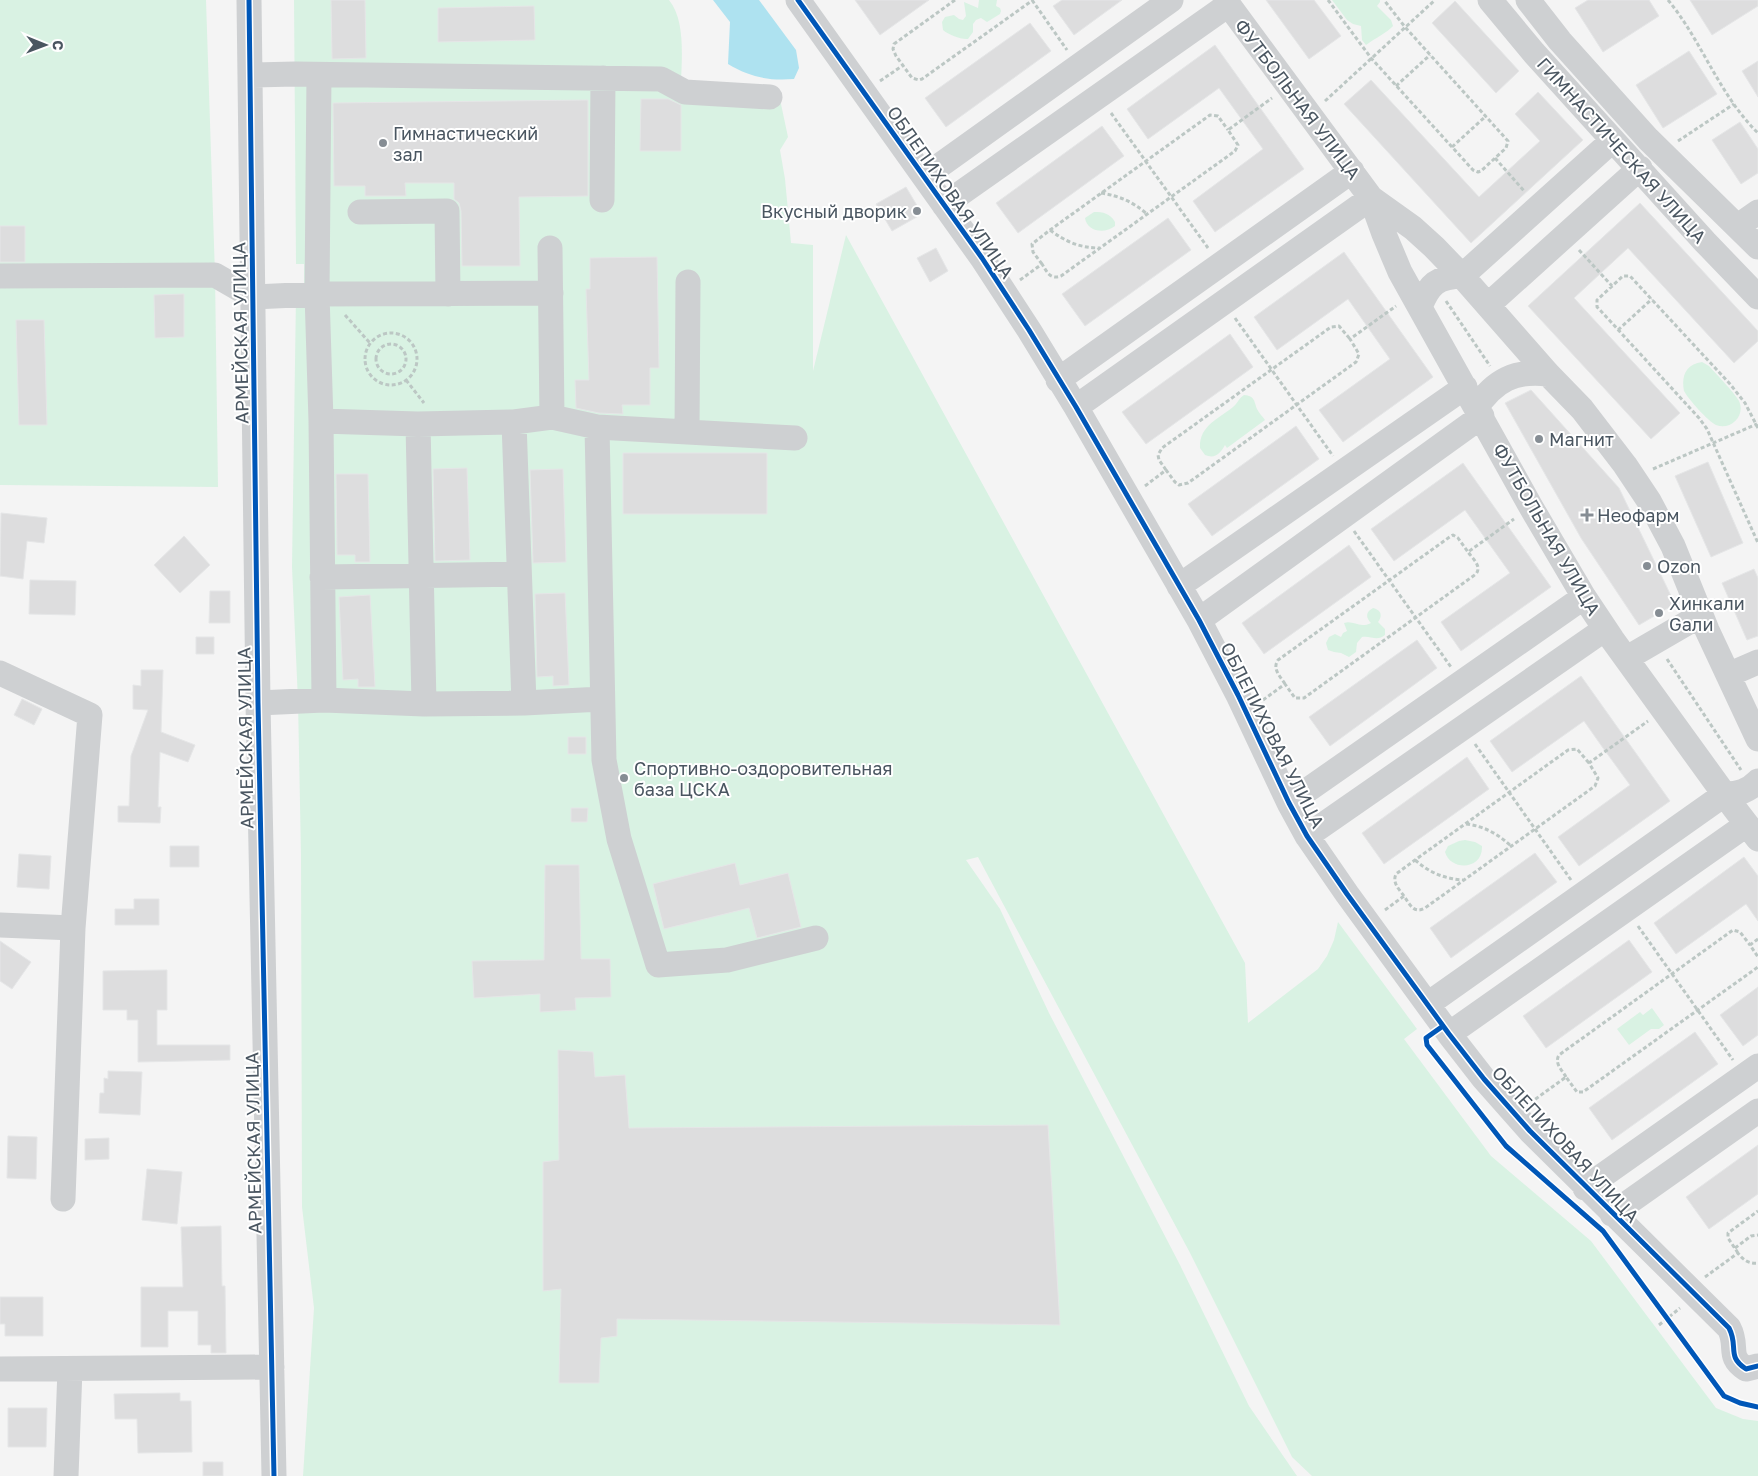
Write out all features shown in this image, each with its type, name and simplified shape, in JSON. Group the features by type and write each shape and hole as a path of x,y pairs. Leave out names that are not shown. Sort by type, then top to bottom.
{"street":[{"name":"АРМЕЙСКАЯ УЛИЦА","path":"250,0 258,703 274,1476"},
{"path":"924,176 1171,0"},
{"name":"ГИМНАСТИЧЕСКАЯ УЛИЦА","path":"1490,0 1534,52 1705,242 1758,297"},
{"name":"ГИМНАСТИЧЕСКАЯ УЛИЦА","path":"1528,0 1560,41 1661,153 1748,219 1758,247"},
{"path":"944,205 1099,96 1226,2"},
{"name":"ФУТБОЛЬНАЯ УЛИЦА","path":"1226,2 1371,198 1400,272 1422,295 1474,404 1584,597 1752,832"},
{"name":"ОБЛЕПИХОВАЯ УЛИЦА","path":"806,3 864,92 1004,291 1076,407 1199,620 1307,836 1449,1034 1515,1114 1585,1188 1728,1328 1734,1339 1733,1354 1737,1363 1746,1369 1758,1366"},
{"path":"250,75 661,79 685,92 770,97"},
{"path":"320,75 324,700"},
{"path":"602,200 603,78"},
{"path":"1422,295 1449,277 1462,276 1613,140"},
{"path":"1488,305 1640,168"},
{"path":"1058,380 1352,171"},
{"path":"1076,407 1371,198"},
{"name":"ФУТБОЛЬНАЯ УЛИЦА","path":"1371,198 1412,228 1434,247 1462,276 1548,374 1582,409 1634,478 1673,546 1728,675 1751,707 1758,739"},
{"path":"360,212 447,211 448,294"},
{"path":"550,248 552,417"},
{"path":"0,276 215,275 253,297 321,294 551,294"},
{"path":"687,432 688,282"},
{"path":"1199,620 1343,516 1500,382 1519,374 1534,372 1548,374"},
{"path":"1179,586 1344,471 1474,404"},
{"path":"321,421 418,424 514,422 552,417 597,427 795,438"},
{"path":"514,422 524,703"},
{"path":"418,424 424,704"},
{"path":"597,427 604,760 619,838 658,964 727,960 816,938"},
{"path":"322,577 520,574"},
{"path":"1289,803 1584,597"},
{"path":"1627,658 1701,615"},
{"path":"1307,836 1605,628"},
{"path":"1728,675 1758,662"},
{"path":"0,673 90,714 73,928 63,1199"},
{"path":"258,703 324,700 424,704 524,703 602,699"},
{"path":"1428,1004 1725,794 1744,792 1755,784"},
{"path":"1449,1034 1626,910 1752,832"},
{"path":"0,925 73,928"},
{"path":"1585,1188 1751,1071"},
{"path":"1612,1214 1758,1110"},
{"path":"0,1369 272,1367"},
{"path":"66,1476 70,1369"}],"path":[{"path":"955,0 894,44 893,49 902,66 912,78 918,80 922,78 1032,0 1078,66"},
{"path":"1328,0 1371,58 1396,86 1475,171 1482,170 1506,148 1508,141 1405,27 1384,0"},
{"path":"1310,115 1435,0"},
{"path":"1668,0 1688,25 1734,104 1758,132"},
{"path":"1396,86 1430,55"},
{"path":"864,92 902,66"},
{"path":"1228,130 1289,86"},
{"path":"1099,96 1220,265"},
{"path":"1661,153 1734,104"},
{"path":"1210,115 1218,116 1238,145 1235,151 1057,278 1050,276 1033,252 1032,244 1146,161 1210,115"},
{"path":"1452,147 1486,116"},
{"path":"1101,194 1114,195 1126,199 1138,205 1147,214"},
{"path":"1050,230 1073,244 1086,248 1100,248"},
{"path":"1004,291 1042,264"},
{"path":"1634,478 1715,443 1757,426 1745,403 1730,384 1652,299 1627,275 1623,276 1597,300 1597,307 1699,418 1715,443 1758,543"},
{"path":"321,294 370,343"},
{"path":"1350,339 1422,295 1500,382"},
{"path":"1618,330 1652,299"},
{"path":"1224,302 1344,471"},
{"path":"1339,326 1350,339 1358,350 1356,362 1188,483 1179,485 1175,482 1159,460 1159,450 1330,327 1339,326"},
{"path":"391,332 406,338 416,351 415,367 412,374 398,384 382,384 375,380 366,366 366,350 370,343 375,337 391,332"},
{"path":"391,343 396,344 403,350 406,359 403,368 395,374 390,374 378,368 375,358 378,349 391,343"},
{"path":"1129,497 1166,470"},
{"path":"1468,552 1531,507"},
{"path":"1343,516 1462,682"},
{"path":"1451,536 1458,538 1478,565 1476,574 1416,618 1304,698 1295,698 1276,670 1275,666 1278,660 1389,580 1451,536"},
{"path":"1655,642 1755,784"},
{"path":"1246,712 1285,684"},
{"path":"1589,763 1664,709"},
{"path":"1463,728 1582,895"},
{"path":"1572,749 1580,752 1589,763 1598,776 1597,784 1422,910 1413,909 1396,885 1394,878 1396,874 1568,750 1572,749"},
{"path":"1465,824 1485,828 1495,833 1511,846"},
{"path":"1415,860 1433,873 1465,880"},
{"path":"1368,922 1404,896"},
{"path":"1626,910 1698,1010 1751,1071"},
{"path":"1758,957 1740,932 1733,930 1559,1055 1557,1064 1577,1092 1583,1092 1758,967"},
{"path":"1750,945 1758,939"},
{"path":"1515,1114 1566,1077"},
{"path":"1758,1211 1728,1233 1728,1238 1743,1259 1747,1262 1758,1263"},
{"path":"1735,1248 1751,1236 1758,1235"},
{"path":"1659,1325 1738,1253"},
{"path":"1661,1311 1673,1326"}],"green space":[{"path":"0,0 206,0 215,275 218,487 0,485"},
{"name":"Спортивно-оздоровительная база ЦСКА","path":"294,0 669,0 678,17 680,28 682,50 681,81 778,90 788,137 780,150 785,179 791,243 813,245 813,371 846,235 1245,963 1248,1023 1318,969 1327,956 1334,940 1338,922 1417,1029 1404,1039 1491,1156 1591,1241 1716,1408 1743,1419 1758,1421 1758,1476 1312,1476 1292,1457 1189,1251 978,857 966,860 1000,909 1049,1013 1180,1265 1249,1406 1297,1476 303,1476 314,1308 302,1207 301,855 298,701 292,567 296,295 304,286 304,264 296,264"},
{"path":"979,0 997,0 996,6 1000,8 1000,14 987,22 981,18 976,20 973,24 973,32 968,39 962,39 943,30 942,22 945,17 954,15 963,20 966,16 964,2 978,8"},
{"path":"1332,0 1380,0 1377,6 1391,20 1393,26 1366,45 1362,40 1361,26 1347,20"},
{"path":"1094,212 1109,215 1115,222 1115,226 1102,231 1093,229 1086,223 1085,218"},
{"path":"1702,362 1709,366 1739,401 1740,412 1731,424 1721,426 1713,423 1699,410 1684,391 1683,380 1688,368"},
{"path":"1244,395 1252,398 1265,420 1227,448 1225,445 1217,455 1205,455 1200,448 1206,429 1233,407"},
{"path":"1373,608 1380,613 1378,622 1385,629 1385,635 1379,638 1362,637 1357,643 1356,652 1349,657 1328,650 1326,643 1329,637 1335,634 1341,637 1347,631 1344,623 1367,625 1371,623 1367,615"},
{"path":"1465,840 1482,846 1481,854 1477,860 1466,866 1453,863 1445,852 1448,846"},
{"path":"1652,1008 1664,1025 1659,1029 1651,1029 1629,1045 1617,1029 1640,1012 1643,1015"}],"water":[{"path":"713,0 759,0 796,50 799,68 794,79 759,77 728,64 730,22"}],"building":[{"path":"331,0 365,0 366,58 332,59"},
{"path":"855,0 929,0 880,35"},
{"path":"1062,0 1122,0 1074,35 1053,6"},
{"path":"1266,0 1314,0 1341,36 1309,59"},
{"path":"1588,0 1649,0 1659,16 1603,52 1575,8"},
{"path":"1690,0 1758,0 1758,6 1712,35"},
{"path":"1455,1 1519,71 1496,93 1432,23"},
{"path":"534,6 535,40 438,42 438,8"},
{"path":"1030,23 1051,51 946,127 925,98"},
{"path":"1215,45 1304,169 1215,232 1193,201 1263,149 1219,88 1148,139 1127,109"},
{"path":"1689,51 1717,94 1663,128 1636,85"},
{"path":"1758,61 1758,97 1742,71"},
{"path":"1371,80 1479,197 1540,141 1515,114 1538,92 1583,140 1471,243 1344,104"},
{"path":"641,99 668,99 681,105 681,151 640,151"},
{"path":"588,100 588,196 519,197 520,266 462,266 461,211 459,203 454,199 454,183 405,183 406,196 365,196 365,186 334,186 333,103"},
{"path":"1740,122 1758,149 1758,173 1741,184 1712,140"},
{"path":"1102,126 1124,156 1018,233 996,203"},
{"path":"906,187 922,214 892,231 876,204"},
{"path":"1640,203 1758,331 1758,341 1734,363 1628,248 1574,298 1680,413 1651,439 1528,306"},
{"path":"1168,218 1191,250 1085,326 1062,294"},
{"path":"0,226 25,226 25,262 0,262"},
{"path":"936,248 948,271 930,282 917,258"},
{"path":"1344,252 1433,377 1343,442 1319,410 1390,359 1348,299 1277,350 1254,317"},
{"path":"657,257 659,368 650,368 650,405 622,405 623,414 599,413 576,408 575,380 589,380 586,289 590,289 590,258"},
{"path":"184,294 184,337 155,338 154,295"},
{"path":"16,320 44,320 47,425 19,425"},
{"path":"1230,334 1253,367 1146,444 1122,412"},
{"path":"1531,390 1619,488 1675,604 1639,625 1581,538 1505,403"},
{"path":"1296,426 1319,459 1212,536 1188,504"},
{"path":"623,453 767,453 767,514 623,514"},
{"path":"1708,462 1743,543 1711,557 1675,476"},
{"path":"1463,463 1551,587 1461,651 1441,622 1510,573 1465,510 1394,561 1371,529"},
{"path":"467,468 470,560 435,561 433,469"},
{"path":"563,469 566,562 533,563 530,470"},
{"path":"336,474 368,474 370,562 355,562 355,555 337,555"},
{"path":"1,513 47,518 44,543 27,541 23,579 0,576"},
{"path":"184,536 210,565 180,593 154,565"},
{"path":"1349,545 1371,577 1264,654 1242,623"},
{"path":"1754,569 1758,578 1758,636 1747,640 1722,583"},
{"path":"30,580 76,581 75,615 29,614"},
{"path":"210,591 230,591 230,623 209,623"},
{"path":"565,593 569,685 553,686 553,676 537,677 535,594"},
{"path":"370,595 375,687 358,687 358,679 343,680 339,597"},
{"path":"196,637 214,637 214,654 196,654"},
{"path":"1417,640 1437,668 1330,746 1309,717"},
{"path":"141,670 163,670 161,732 195,745 188,762 160,752 158,807 161,807 160,823 118,822 118,806 129,806 131,756 148,710 133,709 133,685 141,686"},
{"path":"1581,676 1670,801 1579,866 1558,837 1630,785 1584,721 1512,772 1490,741"},
{"path":"22,699 42,709 34,725 14,715"},
{"path":"568,737 586,737 586,754 568,754"},
{"path":"1467,757 1489,789 1384,864 1362,833"},
{"path":"571,808 588,808 587,822 571,822"},
{"path":"170,846 199,846 199,867 170,867"},
{"path":"1535,853 1557,882 1451,958 1430,928"},
{"path":"19,854 51,856 49,889 17,887"},
{"path":"1744,857 1758,876 1758,921 1746,904 1676,954 1654,923"},
{"path":"735,863 740,885 788,873 801,927 757,938 749,908 664,929 653,884"},
{"path":"545,865 579,865 581,959 610,959 611,997 575,998 576,1010 540,1012 540,994 474,998 472,961 544,960"},
{"path":"134,899 159,899 159,925 115,925 115,909 134,909"},
{"path":"1629,940 1652,972 1546,1048 1523,1016"},
{"path":"0,941 31,962 12,989 0,981"},
{"path":"167,970 167,1010 157,1010 157,1045 230,1045 230,1060 138,1062 138,1020 127,1020 127,1010 103,1010 103,971"},
{"path":"1758,987 1758,1035 1743,1046 1720,1015"},
{"path":"1695,1032 1718,1064 1612,1140 1589,1108"},
{"path":"558,1050 593,1052 595,1077 625,1075 629,1128 1048,1125 1060,1325 617,1319 617,1336 601,1338 599,1383 559,1383 561,1289 543,1291 543,1162 559,1160"},
{"path":"108,1071 142,1072 140,1115 99,1113 100,1093 104,1093 104,1078 108,1079"},
{"path":"8,1136 37,1137 36,1179 7,1178"},
{"path":"109,1138 109,1159 85,1160 85,1139"},
{"path":"1758,1145 1758,1194 1709,1229 1686,1197"},
{"path":"147,1169 182,1172 177,1224 142,1220"},
{"path":"221,1226 222,1286 225,1286 226,1353 211,1353 211,1345 198,1345 198,1311 168,1311 168,1347 141,1347 141,1287 183,1287 181,1227"},
{"path":"0,1297 43,1297 43,1336 5,1336 5,1324 0,1324"},
{"path":"180,1393 180,1401 191,1401 192,1452 138,1453 137,1419 115,1419 114,1394"},
{"path":"8,1408 47,1408 46,1447 8,1447"},
{"path":"203,1462 223,1462 223,1476 203,1476"}],"cycle path":[{"path":"249,0 258,703 274,1476"},
{"path":"798,0 982,258 1029,330 1076,407 1199,620 1307,836 1347,894 1484,1079 1530,1131 1729,1328 1736,1360 1746,1369 1758,1366"},
{"path":"1443,1026 1426,1038 1427,1045 1506,1146 1603,1231 1724,1396 1740,1403 1758,1407"}],"place":[{"name":"Гимнастический зал","path":"383,143"},
{"name":"Вкусный дворик","path":"917,211"},
{"name":"Магнит","path":"1539,439"},
{"name":"Неофарм","path":"1587,515"},
{"name":"Ozon","path":"1647,566"},
{"name":"Хинкали Gали","path":"1659,613"},
{"name":"Спортивно-оздоровительная база ЦСКА","path":"624,778"}]}
